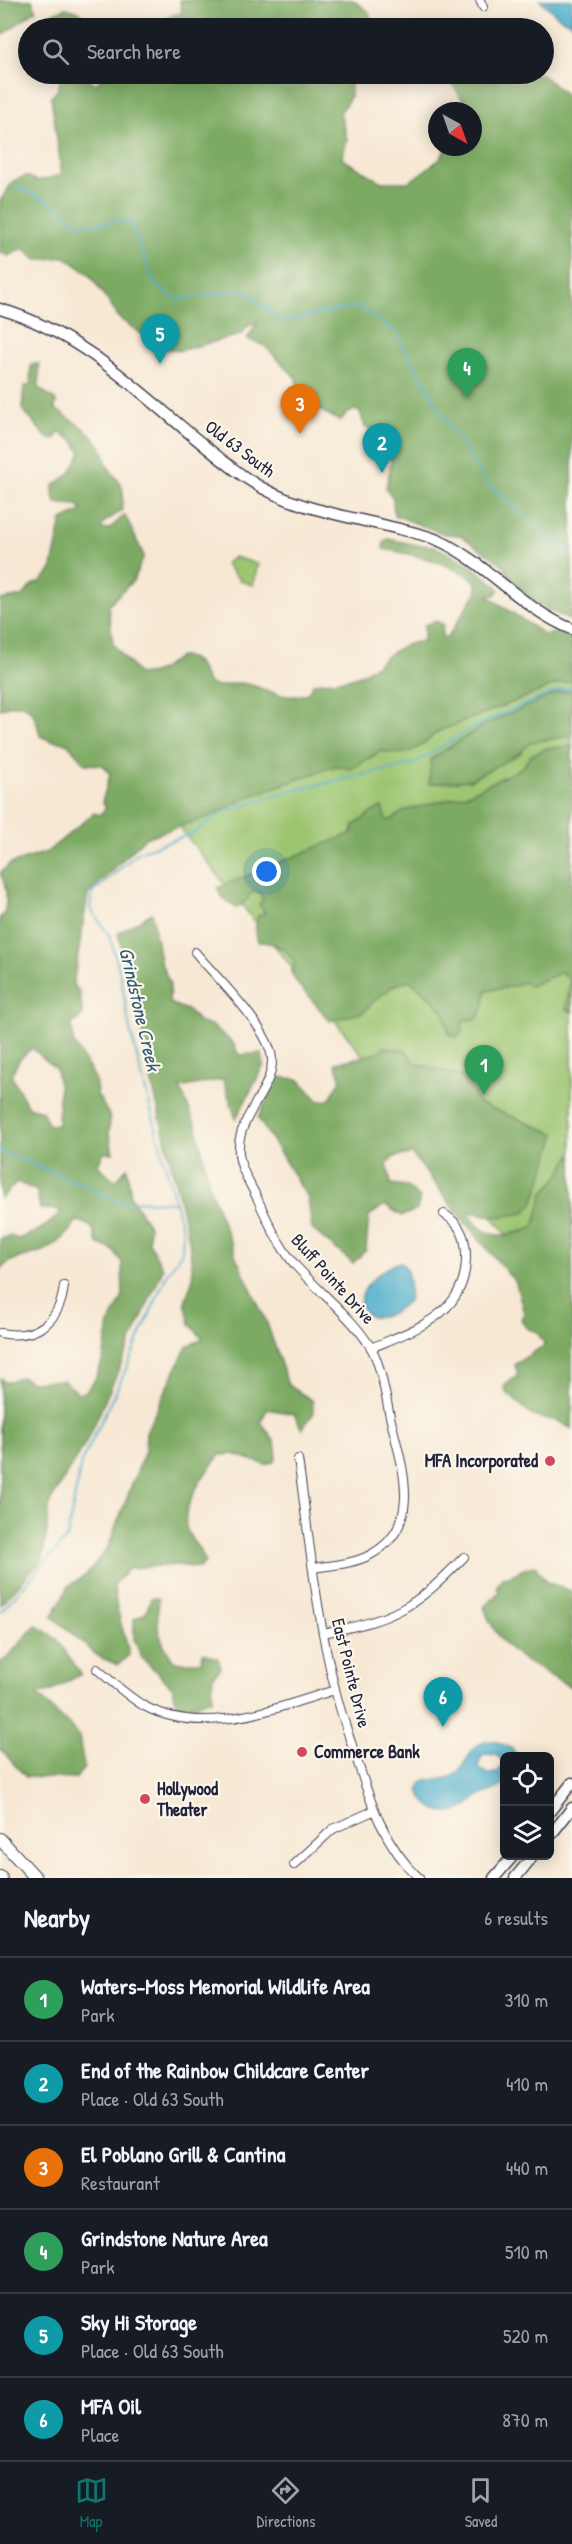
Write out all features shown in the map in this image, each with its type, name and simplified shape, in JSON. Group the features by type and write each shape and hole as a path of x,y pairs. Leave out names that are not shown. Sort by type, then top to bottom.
{"highway":[{"path":"0,1839 36,1878"}],"main road":[{"name":"Old 63 South","path":"0,309 24,316 86,349 120,374 246,478 270,492 309,508 420,534 438,541 466,555 543,615 572,629"},
{"path":"553,1806 572,1783"},
{"path":"554,1830 572,1808"},
{"path":"494,1878 510,1860"},
{"path":"515,1878 530,1860"}],"street":[{"name":"Bluff Pointe Drive","path":"195,952 260,1031 271,1055 268,1076 240,1134 237,1150 243,1168 284,1252 355,1326 371,1348 405,1478 406,1501 403,1517 386,1543 371,1554 355,1561 313,1568"},
{"path":"371,1348 431,1322 443,1312 458,1291 465,1271 465,1243 458,1223 444,1214"},
{"path":"0,1333 20,1335 42,1327 58,1311 63,1286"},
{"name":"East Pointe Drive","path":"298,1459 323,1633 335,1690 373,1811 391,1845 419,1878"},
{"path":"323,1633 362,1626 399,1612 436,1587 464,1557"},
{"path":"98,1669 129,1696 145,1706 172,1716 198,1720 226,1719 254,1714 335,1690"},
{"path":"294,1865 333,1828 373,1811"}],"green space":[{"path":"0,0 32,0 36,10 25,18 18,18 18,24 0,37"},
{"path":"180,0 353,0 369,12 371,18 168,18 182,13"},
{"path":"66,8 79,12 85,18 49,18 49,15"},
{"path":"59,84 351,84 350,97 340,113 347,140 342,159 382,182 409,182 442,156 482,156 482,102 464,102 454,84 553,84 565,94 572,95 572,621 539,605 513,582 503,565 460,535 444,534 394,515 393,498 386,488 392,459 385,457 380,439 365,427 360,412 354,410 340,421 303,401 295,377 265,346 247,339 257,323 248,326 240,335 178,351 160,347 120,319 90,275 65,257 36,260 24,248 9,256 0,253 0,201 13,181 26,176 38,181 62,175 51,97 57,91"},
{"path":"31,364 39,364 39,388 56,401 55,409 81,427 98,443 108,467 123,490 122,510 102,524 101,529 109,529 125,515 144,556 133,581 108,605 113,644 139,675 156,672 176,659 185,657 197,663 212,685 249,684 282,695 299,696 308,693 314,683 352,678 370,669 402,647 421,642 424,637 424,625 436,621 443,624 442,638 448,637 477,591 475,580 453,568 431,560 383,549 384,542 388,539 433,546 464,561 496,585 499,590 495,595 488,596 545,635 559,632 572,637 572,681 558,684 437,732 412,751 398,754 381,751 351,769 335,766 253,795 208,817 145,838 88,894 73,985 79,991 83,1016 72,1024 73,1042 95,1078 97,1094 110,1117 109,1133 113,1153 103,1153 98,1166 116,1181 127,1167 131,1197 149,1226 149,1242 163,1269 89,1437 50,1502 43,1559 0,1605 0,1378 6,1383 19,1377 31,1382 63,1380 78,1393 85,1392 94,1381 103,1360 109,1324 123,1296 122,1262 113,1250 97,1243 92,1227 77,1220 54,1246 16,1259 0,1269 0,1239 10,1236 18,1239 31,1234 48,1224 62,1210 40,1209 37,1191 17,1182 0,1199 0,917 4,915 6,898 0,873 10,864 47,852 94,813 100,815 106,807 102,802 110,774 103,765 85,764 67,743 51,741 40,736 33,713 24,706 17,705 0,709 0,600 23,596 32,585 40,582 51,571 62,520 81,511 81,507 76,505 56,503 53,486 70,473 81,453 74,441 59,432 54,440 46,437 22,409 24,386 30,386","holes":["32,1048 56,1069 59,1086 58,1125 49,1125 42,1111 28,1107 11,1075 20,1059"]},
{"path":"234,557 258,564 253,585 241,581 225,564"},
{"path":"572,670 572,1316 172,818"},
{"path":"572,690 572,736 531,742 519,754 470,780 429,784 431,759 482,726 559,692"},
{"path":"572,746 572,1012 566,1009 570,981 562,972 530,986 523,982 515,986 486,991 483,1008 477,1019 462,1021 463,1031 457,1037 450,1036 441,1008 409,980 393,986 364,1012 330,1021 297,983 291,972 295,963 288,953 270,943 258,942 255,930 258,916 265,913 259,904 263,899 259,892 251,893 247,900 236,908 222,897 217,888 352,833 354,825 378,808 382,807 386,820 391,820 404,811 468,794 518,770 531,755 548,748"},
{"path":"152,913 160,961 170,984 169,1003 189,1011 200,1023 211,1025 233,1043 239,1055 262,1053 264,1065 236,1119 223,1079 180,1088 197,1128 210,1189 237,1259 267,1323 288,1385 313,1401 313,1414 302,1429 294,1414 267,1409 261,1422 275,1445 275,1461 266,1465 234,1454 220,1455 208,1470 190,1501 186,1521 187,1530 204,1558 205,1562 199,1568 177,1565 129,1568 114,1585 116,1603 129,1655 118,1665 98,1656 52,1616 69,1586 86,1575 108,1547 145,1451 146,1432 187,1346 203,1339 190,1324 185,1302 193,1278 189,1239 148,1067 146,1045 118,933"},
{"path":"384,1047 407,1051 414,1063 467,1078 478,1103 556,1134 533,1204 523,1213 500,1217 468,1212 482,1229 489,1233 514,1234 534,1227 543,1193 558,1177 572,1153 572,1429 558,1421 533,1416 505,1391 504,1386 518,1375 515,1364 545,1345 537,1332 526,1328 521,1319 524,1313 516,1283 462,1219 412,1154 394,1157 387,1163 391,1184 406,1186 420,1198 417,1210 402,1216 385,1205 369,1216 366,1250 353,1263 312,1229 308,1198 258,1118 278,1077 298,1079 319,1101 329,1100 341,1080 335,1063 378,1053"},
{"path":"535,1566 546,1582 572,1591 572,1688 531,1665 508,1647 490,1623 484,1607 499,1592 497,1586 502,1578"},
{"path":"151,1598 159,1598 157,1617 159,1632 174,1662 201,1662 203,1653 218,1658 221,1668 213,1676 212,1699 188,1707 176,1703 173,1688 142,1658 134,1639 134,1619 146,1613"},
{"path":"36,1625 57,1639 81,1674 51,1691 37,1694 79,1735 84,1768 75,1779 26,1777 0,1749 0,1663"}],"water":[{"path":"540,0 572,0 572,24 560,18"},
{"path":"401,1262 409,1280 408,1301 390,1314 370,1316 360,1305 364,1291 380,1273"},
{"path":"495,1741 512,1748 514,1752 500,1752 500,1758 496,1755 486,1754 481,1757 478,1767 487,1774 500,1769 500,1788 479,1796 457,1811 443,1812 426,1803 419,1790 422,1782 454,1775 479,1744"}],"waterway":[{"path":"14,185 49,202 79,225 130,220 154,284 177,300 244,289 281,322 357,306 395,331 442,414 488,485 572,554"},
{"name":"Grindstone Creek","path":"0,1612 67,1538 81,1463 122,1378 167,1274 182,1252 183,1232 130,1030 119,968 109,935 90,908 92,893 139,852 194,833 221,813 290,791 413,764 483,722 559,690 572,687"},
{"path":"0,1151 89,1187 116,1201 175,1202"}],"place":[{"name":"Sky Hi Storage","path":"160,364"},
{"name":"Grindstone Nature Area","path":"467,398"},
{"name":"El Poblano Grill & Cantina","path":"300,434"},
{"name":"End of the Rainbow Childcare Center","path":"382,473"},
{"name":"Waters-Moss Memorial Wildlife Area","path":"484,1095"},
{"name":"MFA Incorporated","path":"550,1461"},
{"name":"MFA Oil","path":"443,1727"},
{"name":"Commerce Bank","path":"302,1752"},
{"name":"Hollywood Theater","path":"145,1799"}]}
